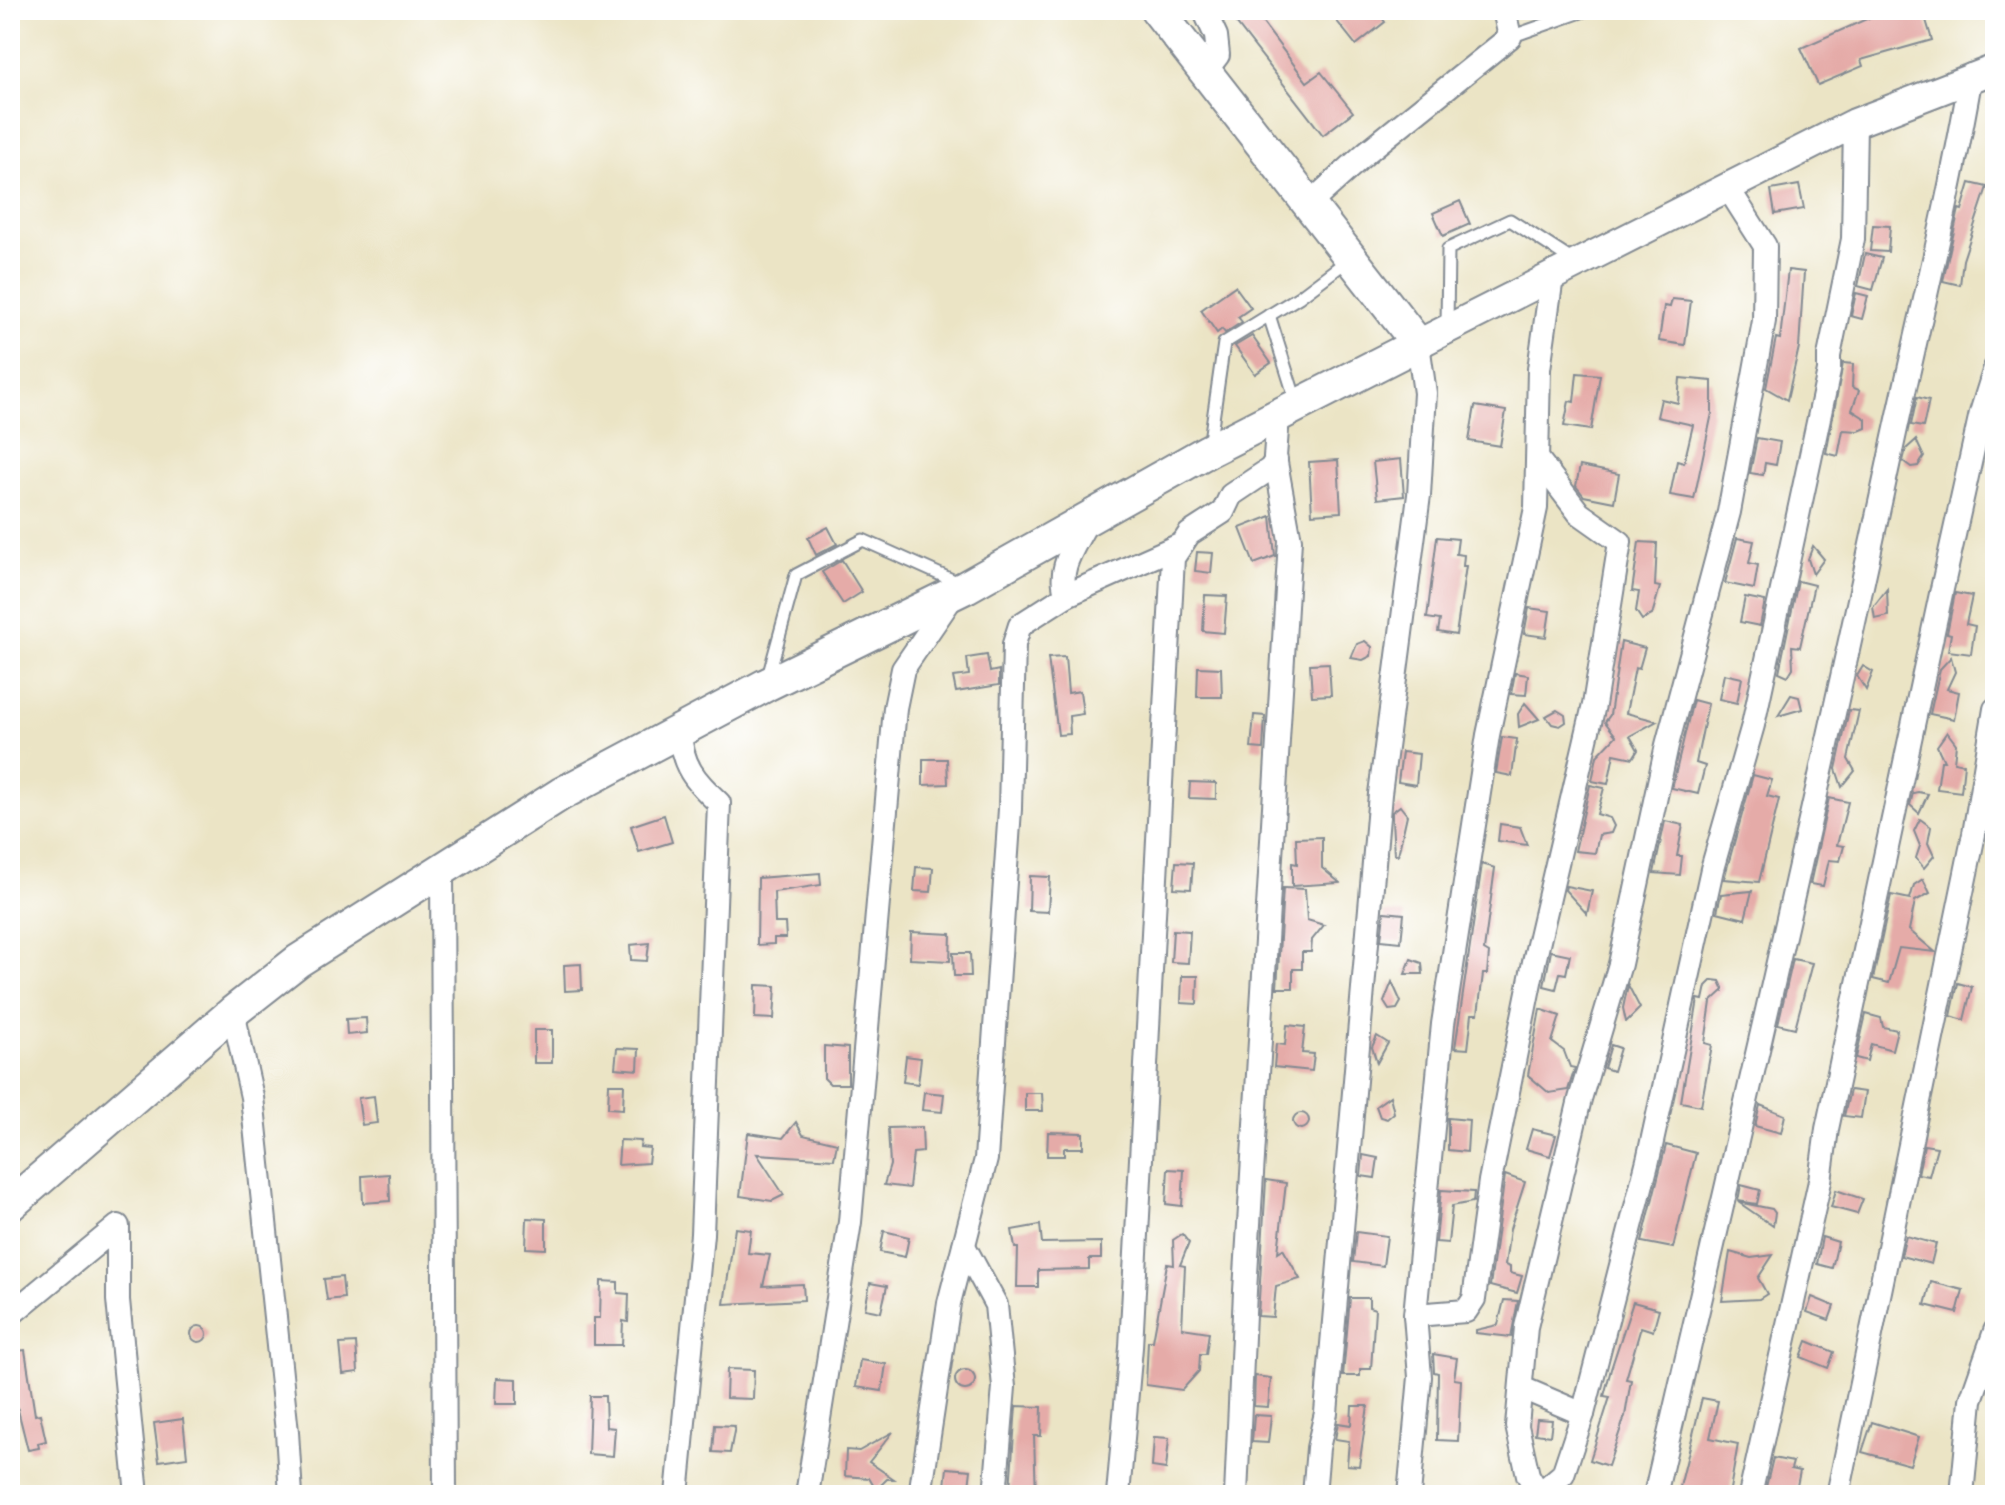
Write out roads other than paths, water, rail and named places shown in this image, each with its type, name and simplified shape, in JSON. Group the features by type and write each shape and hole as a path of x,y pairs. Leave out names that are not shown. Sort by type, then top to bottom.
{"main road":[{"path":"10,1205 233,1012 298,961 561,794 766,685 960,589 1208,451 1418,344 1307,206 1157,10"}],"street":[{"path":"1204,10 1216,36 1218,55 1205,72"},
{"path":"1307,206 1367,152 1510,37 1504,10"},
{"path":"1314,1495 1318,1448 1326,1413 1380,794 1419,495 1425,393 1418,344 1855,123 1983,72"},
{"path":"1655,1495 1809,837 1917,328 1956,163 1983,72"},
{"path":"1728,188 1765,246 1764,321 1729,512 1667,745 1620,964 1580,1099 1526,1327 1517,1426 1528,1475 1538,1494 1563,1474 1583,1414 1648,1160 1712,869 1753,725 1829,371 1829,356 1853,239 1855,123"},
{"path":"1409,1495 1420,1377 1415,1315 1443,1024 1488,735 1536,508 1540,462 1539,369 1552,277"},
{"path":"1750,1495 1820,1181 1827,1129 1942,589 1981,413 1995,368"},
{"path":"1118,1495 1131,1347 1173,558 1189,534 1223,512 1231,495 1270,469 1276,460 1288,411"},
{"path":"1236,1495 1246,1275 1290,540 1276,460"},
{"path":"1415,1315 1466,1311 1474,1299 1500,1126 1594,705 1620,542 1579,513 1540,462"},
{"path":"1067,595 1061,581 1063,573 1088,519"},
{"path":"920,1495 949,1303 986,1159 1010,809 1014,644 1020,625 1067,595 1182,544"},
{"path":"807,1495 850,1222 895,708 903,669 960,589"},
{"path":"1838,1495 1974,834 1995,709"},
{"path":"677,1495 702,1234 719,803 698,785 684,762 680,731"},
{"path":"442,869 445,1495"},
{"path":"233,1012 252,1097 291,1495"},
{"path":"10,1315 118,1226 118,1300 137,1495"},
{"path":"964,1246 996,1305 1004,1387 995,1495"},
{"path":"1962,1495 1971,1400 1994,1341"},
{"path":"1522,1388 1583,1414"}],"lane":[{"path":"1510,37 1587,10"},
{"path":"1447,330 1448,249 1510,220 1578,264"},
{"path":"1208,451 1224,343 1333,274 1349,258"},
{"path":"1269,315 1288,411"},
{"path":"766,685 796,575 863,540 960,589"}]}
